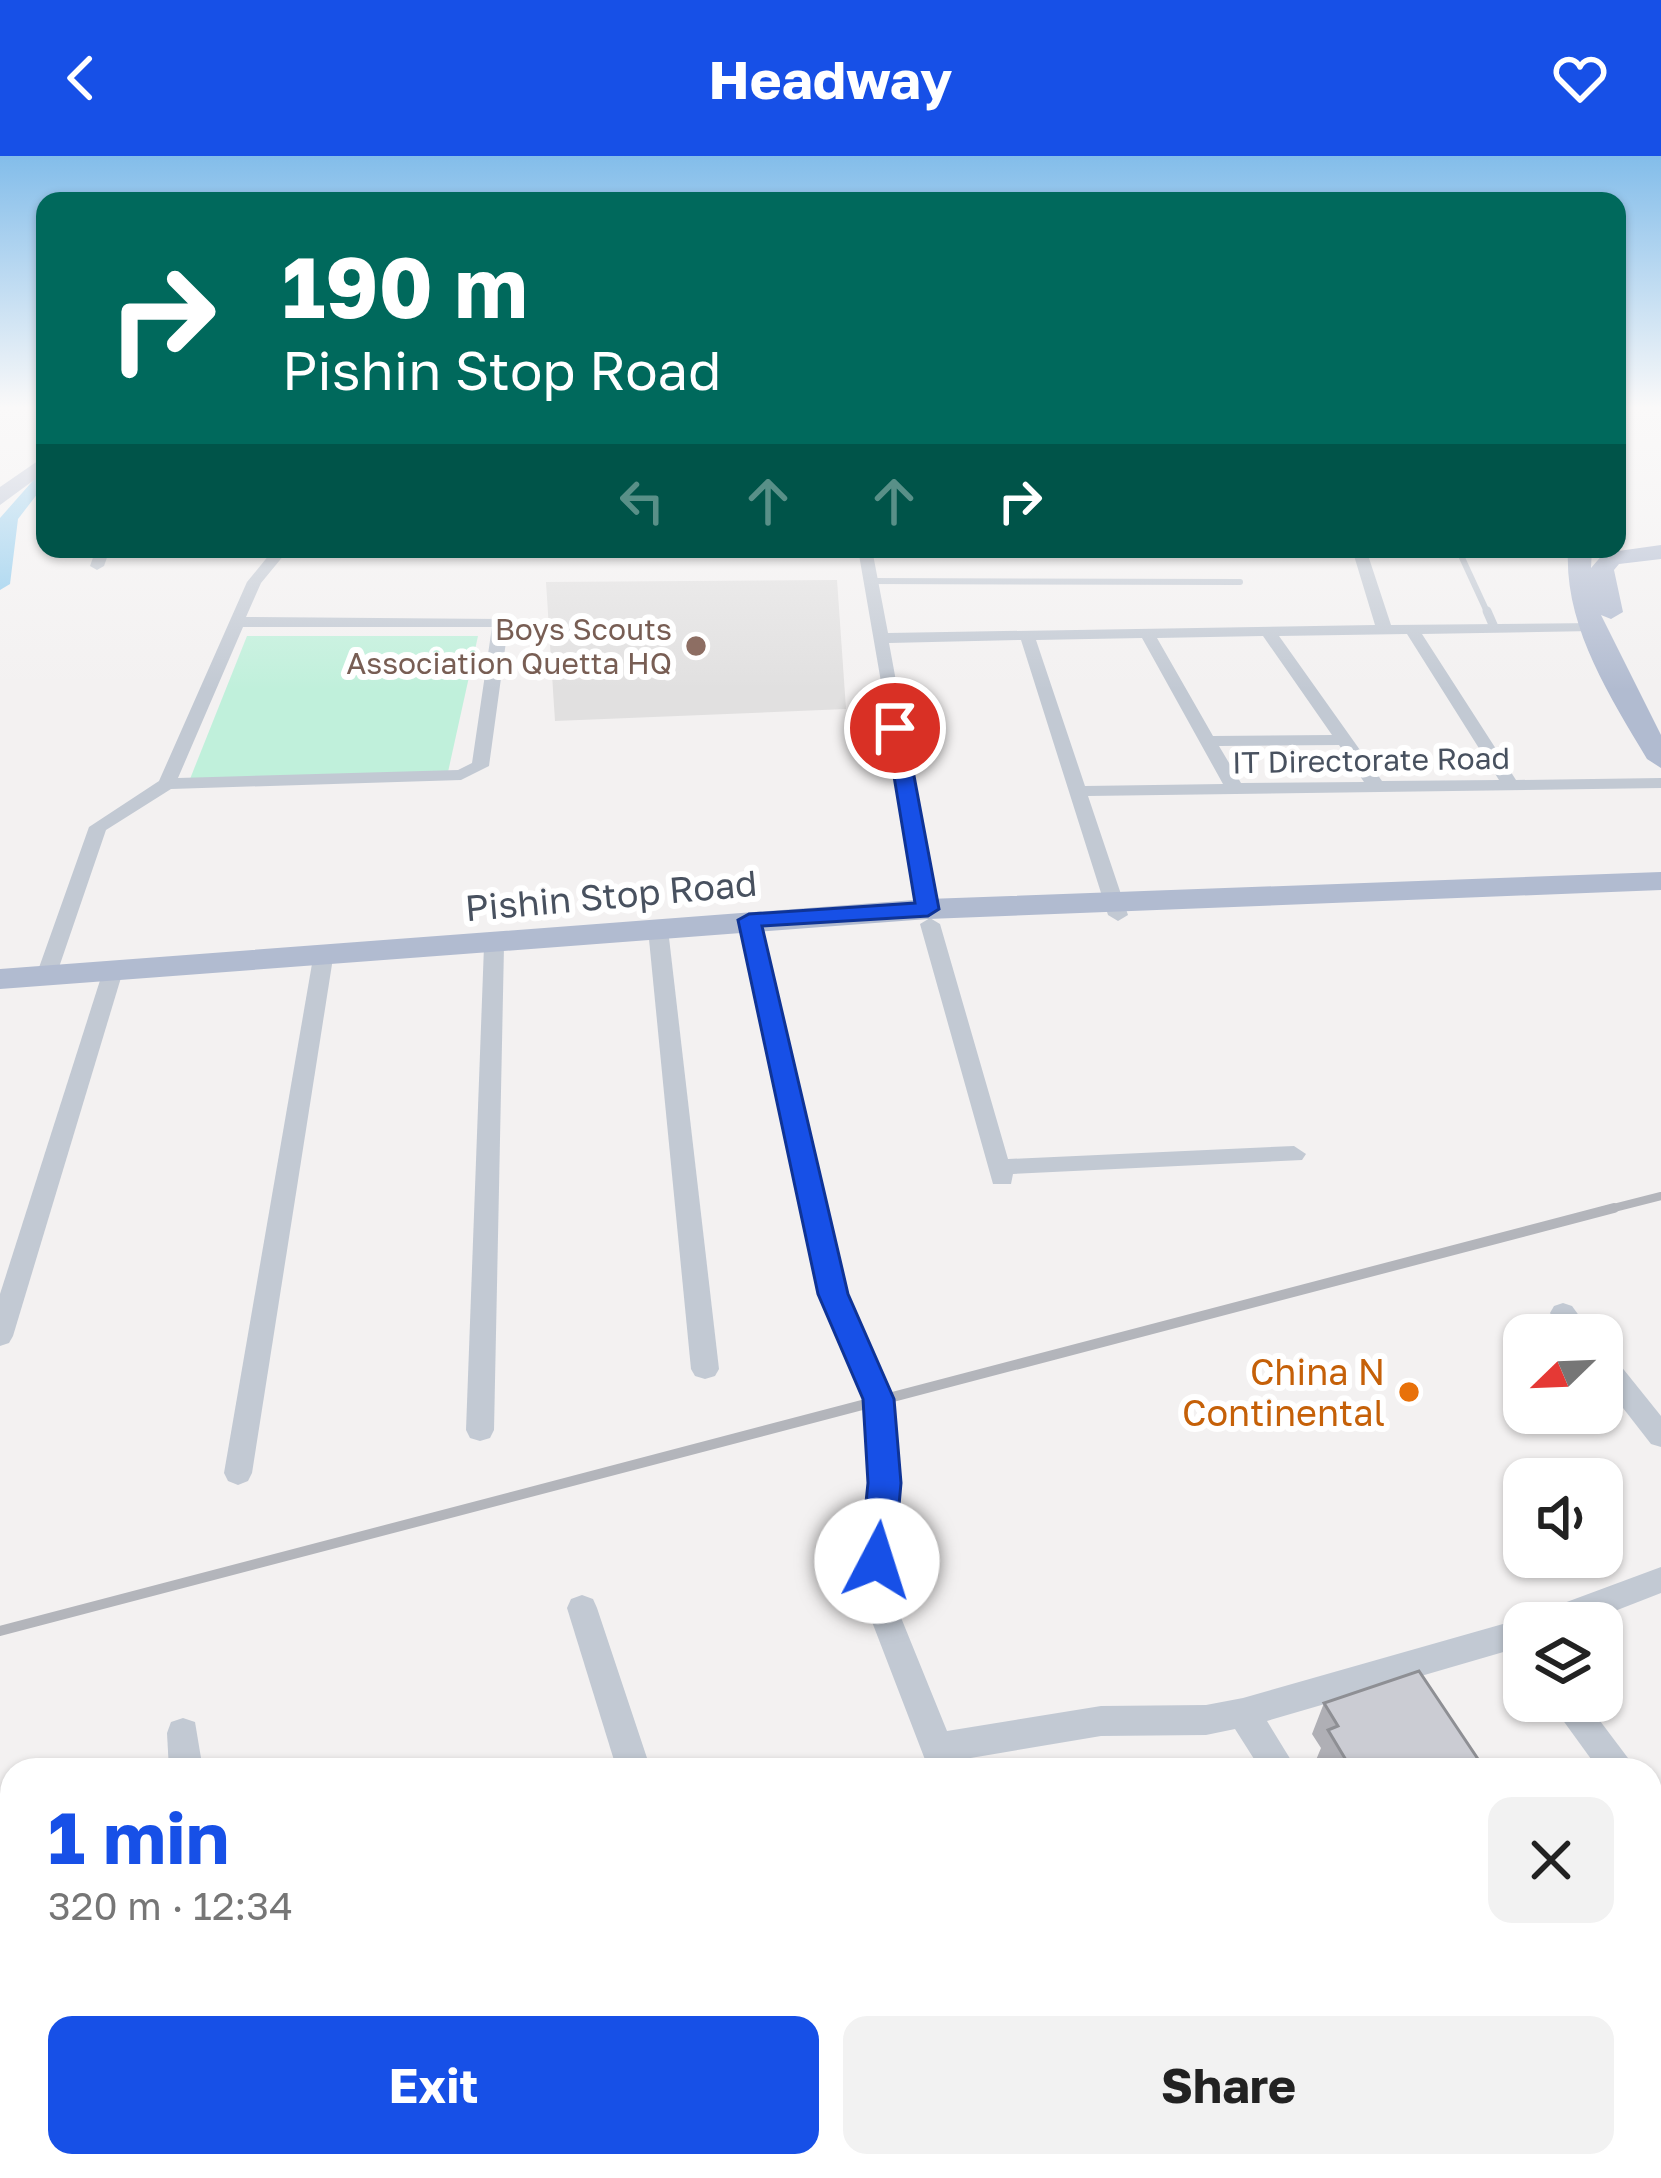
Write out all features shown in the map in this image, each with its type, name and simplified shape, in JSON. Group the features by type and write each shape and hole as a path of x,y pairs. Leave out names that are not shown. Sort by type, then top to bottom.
{"main road":[{"path":"1626,549 1661,548"},
{"path":"1579,558 1578,580 1593,626 1661,759"},
{"path":"1605,558 1602,569 1610,610 1622,645 1661,713"},
{"name":"Pishin Stop Road","path":"0,993 111,978 493,951 751,926 1661,881"},
{"name":"Pishin Stop Road","path":"1115,907 1661,899"},
{"name":"Pishin Stop Road","path":"0,979 111,978"}],"street":[{"path":"97,566 100,558"},
{"path":"167,784 254,581 274,558"},
{"path":"866,558 929,916 1001,1174 1294,1154"},
{"path":"1362,558 1384,628"},
{"path":"46,976 98,827 167,784 461,775 480,766 500,627 496,622 239,622"},
{"path":"879,638 1593,626"},
{"path":"1410,628 1510,785"},
{"path":"1266,629 1377,787"},
{"path":"1146,632 1234,789"},
{"path":"1027,635 1115,907"},
{"path":"1208,741 1344,740"},
{"name":"IT Directorate Road","path":"1081,791 1661,783"},
{"path":"751,926 833,1294 878,1399 884,1483 874,1588 942,1758"},
{"path":"659,935 705,1369"},
{"path":"480,1430 493,951"},
{"path":"238,1473 322,963"},
{"path":"0,1336 111,978"},
{"path":"1623,1388 1661,1436"},
{"path":"1603,1602 1661,1580"},
{"path":"582,1608 630,1758"},
{"path":"946,1758 1100,1720 1206,1720 1243,1713 1503,1644"},
{"path":"1243,1713 1272,1758"},
{"path":"1582,1722 1610,1758"},
{"path":"183,1733 185,1758"}],"lane":[{"path":"1462,558 1494,627"},
{"path":"870,581 1240,583"}],"shaded area":[{"name":"Boys Scouts Association Quetta HQ","path":"837,580 846,709 555,721 546,582"}],"green space":[{"path":"247,636 478,636 448,772 190,779"}],"building":[{"path":"1419,1671 1477,1758 1345,1758 1328,1730 1338,1726 1324,1703"}],"waterway":[{"path":"0,584 9,519 23,501"}],"railway":[{"path":"1602,1211 1661,1196"},
{"path":"0,1631 1614,1208"}],"place":[{"name":"Boys Scouts Association Quetta HQ","path":"696,646"},
{"name":"China N Continental","path":"1409,1392"}],"route":[{"path":"877,1561 884,1483 878,1399 833,1294 770,1031 749,920 928,909 895,728"}]}
